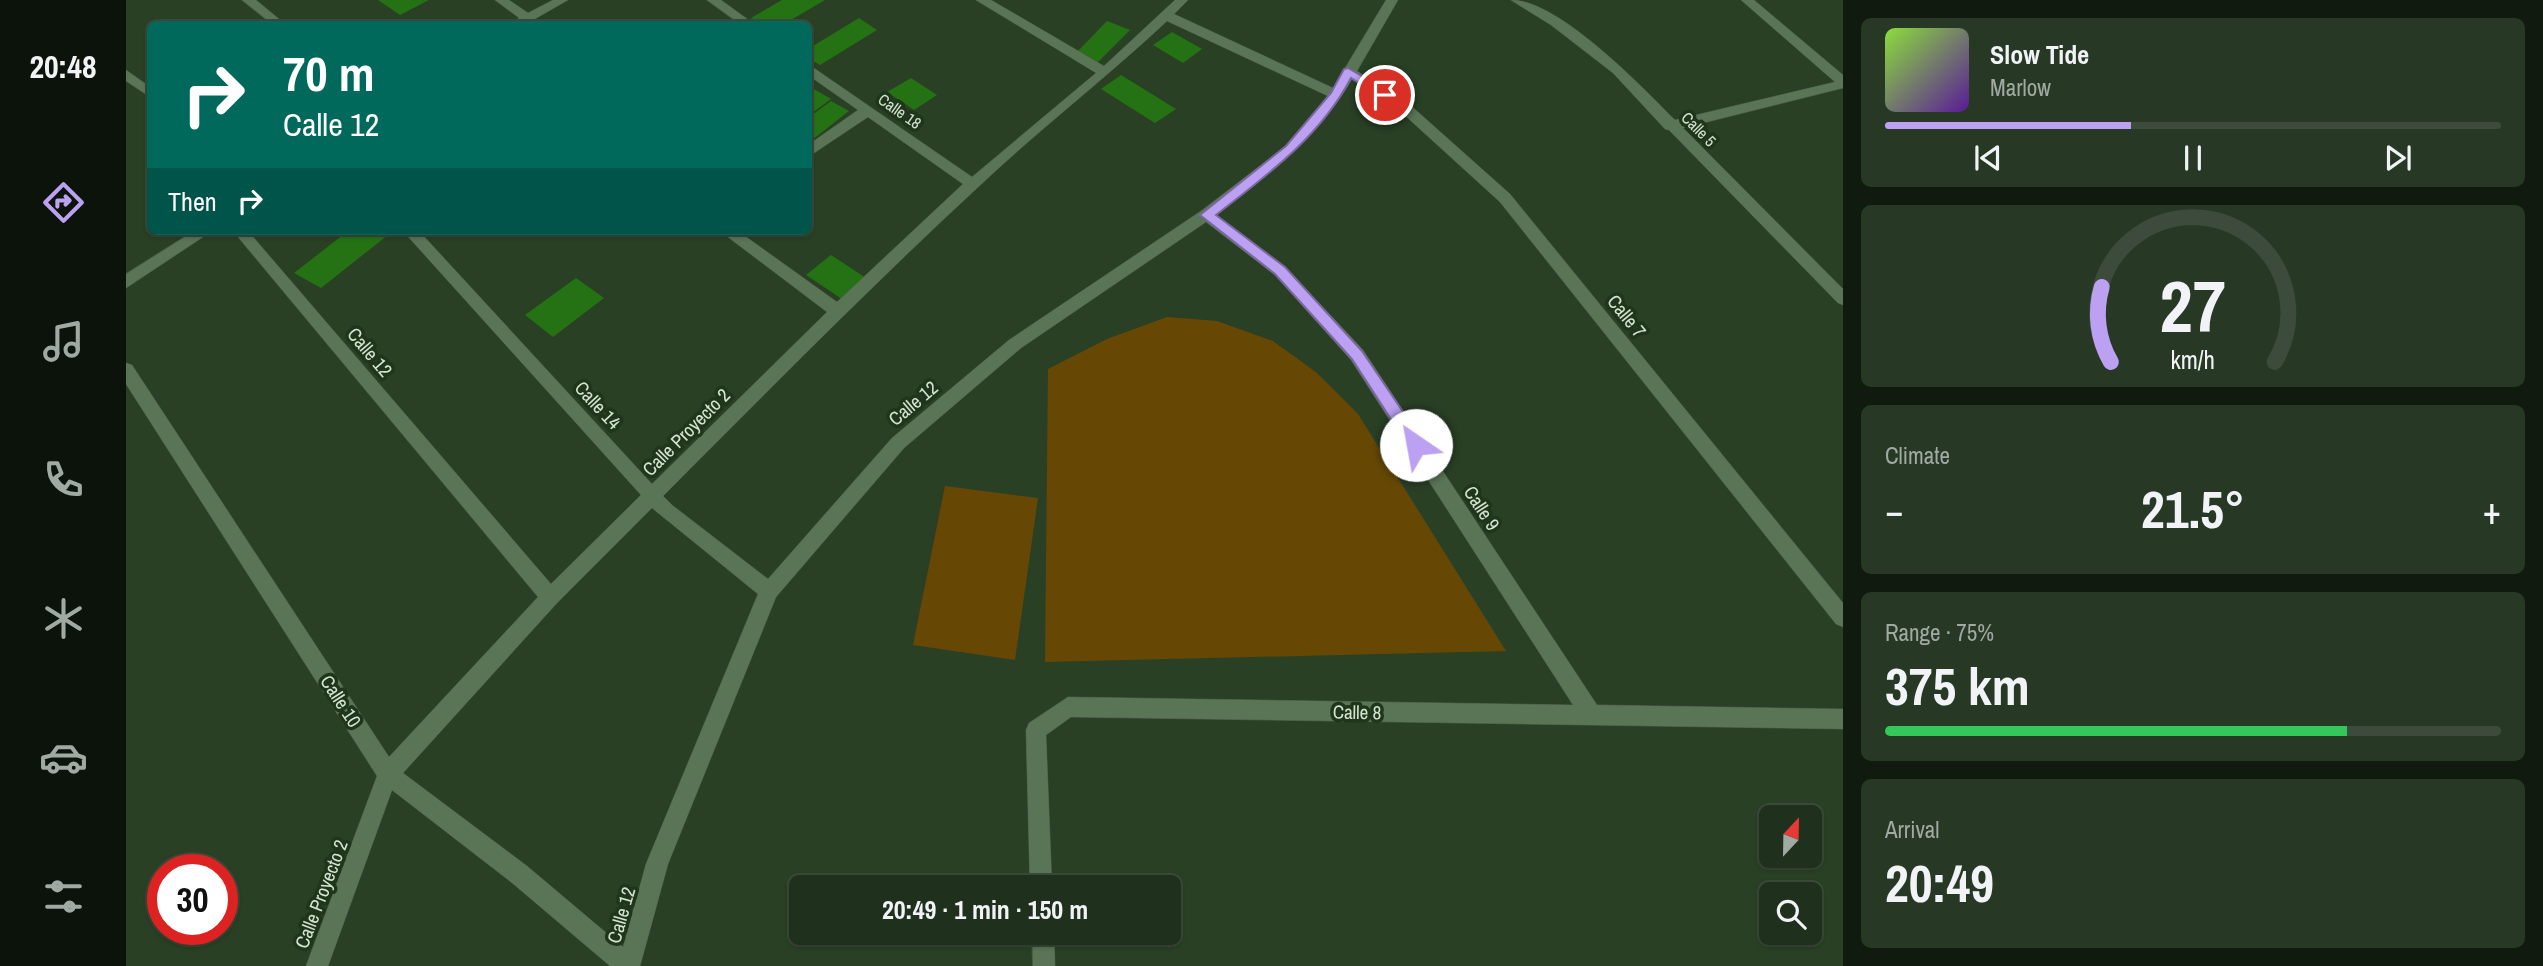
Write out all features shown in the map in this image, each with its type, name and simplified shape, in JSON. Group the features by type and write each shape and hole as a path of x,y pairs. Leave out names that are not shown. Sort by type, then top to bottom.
{"street":[{"path":"248,0 275,21"},
{"path":"501,0 522,21 562,0"},
{"path":"713,0 744,21"},
{"path":"982,0 1105,72"},
{"name":"Calle Proyecto 2","path":"317,966 388,774 550,597 838,311 972,184 1105,72 1182,0"},
{"name":"Calle 12","path":"628,966 657,864 769,591 898,443 1015,344 1206,215 1291,149 1336,95 1392,0"},
{"name":"Calle 5","path":"1517,0 1555,22 1618,70 1670,126 1843,299"},
{"path":"1747,0 1843,83"},
{"path":"1167,16 1336,95"},
{"name":"Calle 18","path":"812,71 972,184"},
{"name":"Calle 7","path":"1348,71 1404,107 1505,198 1843,618"},
{"path":"126,74 147,91"},
{"path":"1670,126 1843,83"},
{"path":"812,149 868,110"},
{"name":"Calle 9","path":"1206,215 1280,271 1357,355 1592,716"},
{"path":"126,282 199,235"},
{"name":"Calle 12","path":"243,235 550,597"},
{"name":"Calle 14","path":"415,235 666,510 769,591"},
{"path":"733,235 838,311"},
{"name":"Calle 10","path":"126,370 388,774 519,874 628,966"},
{"name":"Calle 8","path":"1041,875 1036,730 1068,707 1843,719"},
{"path":"1043,945 1044,966"}],"shaded area":[{"path":"1167,317 1217,321 1273,341 1317,373 1358,414 1506,651 1045,662 1048,369 1107,339"},
{"path":"945,486 1038,498 1015,660 913,645"}],"building":[{"path":"378,0 429,0 400,15"},
{"path":"782,0 825,0 789,21 756,21 751,18"},
{"path":"859,18 877,30 820,65 812,60 812,47"},
{"path":"1107,21 1130,30 1098,62 1076,53"},
{"path":"1172,32 1202,49 1183,63 1153,45"},
{"path":"1121,75 1176,109 1155,123 1101,89"},
{"path":"911,78 937,95 914,110 887,92"},
{"path":"812,90 831,99 812,113"},
{"path":"831,101 849,111 812,140 812,115"},
{"path":"343,235 388,235 321,288 294,273"},
{"path":"831,255 866,278 842,299 806,275"},
{"path":"576,278 604,298 553,337 525,315"}],"route":[{"path":"1385,95 1348,71 1336,95 1291,149 1206,215 1280,271 1326,321 1357,355 1416,445"}]}
